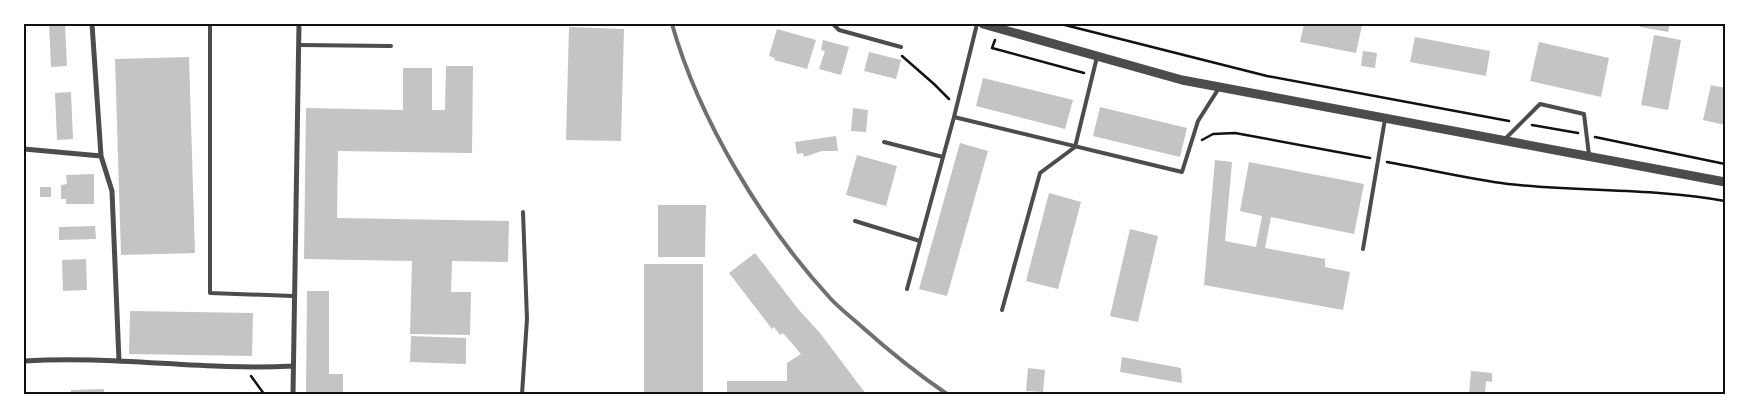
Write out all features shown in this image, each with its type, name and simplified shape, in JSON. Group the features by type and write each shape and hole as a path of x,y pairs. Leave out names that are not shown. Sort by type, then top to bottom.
{"street":[{"path":"92,24 101,156 112,191 119,361"},
{"path":"293,394 293,296 299,24"},
{"path":"983,24 1140,69 1219,88 1725,182"},
{"path":"24,149 101,156"},
{"path":"24,361 68,358 246,369 293,366"}],"lane":[{"path":"210,24 210,293 293,296"},
{"path":"833,24 838,30 902,47"},
{"path":"907,289 954,117 977,24"},
{"path":"299,45 391,46"},
{"path":"1002,310 1040,173 1074,147 1097,56"},
{"path":"954,117 1182,172 1198,121 1219,88"},
{"path":"1502,141 1540,104 1584,114 1590,157"},
{"path":"1363,249 1385,118"},
{"path":"884,142 943,157"},
{"path":"522,394 527,319 523,212"},
{"path":"855,221 920,241"}],"path":[{"path":"1061,24 1268,76 1587,135 1725,164"},
{"path":"998,28 992,48 1092,76"},
{"path":"891,44 934,84 956,108"},
{"path":"1190,147 1213,134 1235,133 1507,184 1684,194 1725,201"},
{"path":"246,369 264,394"}],"building":[{"path":"49,24 65,24 67,66 51,67"},
{"path":"1304,24 1362,25 1356,53 1300,42"},
{"path":"1641,24 1670,24 1668,32 1640,27"},
{"path":"569,27 624,29 621,141 566,140"},
{"path":"777,29 816,40 807,69 774,60 775,58 769,56"},
{"path":"1654,35 1681,40 1668,110 1641,105"},
{"path":"1415,37 1490,51 1486,76 1410,62"},
{"path":"823,40 849,47 841,75 819,69 825,51 821,50"},
{"path":"1539,42 1609,58 1601,97 1530,81"},
{"path":"1363,51 1377,53 1375,68 1361,66"},
{"path":"869,52 901,60 896,79 864,71"},
{"path":"189,57 195,253 121,255 115,59"},
{"path":"446,66 473,66 472,153 338,151 337,218 509,221 508,262 452,261 451,292 471,292 470,335 410,334 412,261 304,259 306,108 403,110 403,68 432,68 432,110 445,110"},
{"path":"983,78 1073,100 1065,129 976,106"},
{"path":"1711,85 1725,88 1725,125 1703,120"},
{"path":"71,92 73,139 57,140 55,93"},
{"path":"1100,107 1187,128 1180,157 1093,136"},
{"path":"853,108 868,110 866,132 851,131"},
{"path":"836,136 838,151 822,151 804,157 803,153 797,154 795,142"},
{"path":"960,143 988,151 947,296 919,289"},
{"path":"857,155 897,166 886,206 846,195"},
{"path":"1215,160 1232,162 1225,241 1256,247 1262,216 1240,211 1249,162 1364,184 1354,234 1271,217 1265,248 1325,259 1325,267 1350,272 1343,310 1204,285"},
{"path":"94,174 94,204 66,204 66,199 61,199 61,185 67,184 66,175"},
{"path":"40,187 51,187 51,197 40,197"},
{"path":"1049,193 1081,202 1058,289 1026,281"},
{"path":"658,205 706,205 705,257 658,257"},
{"path":"95,226 96,239 59,240 59,227"},
{"path":"1130,229 1158,236 1138,322 1110,316"},
{"path":"755,253 798,309 820,333 866,394 727,394 727,381 787,381 787,363 801,354 783,333 780,335 774,327 772,329 729,273"},
{"path":"86,259 87,290 63,291 62,260"},
{"path":"644,264 703,264 703,394 644,394"},
{"path":"307,291 329,291 329,374 343,374 343,394 306,394"},
{"path":"130,311 253,313 252,356 129,354"},
{"path":"411,336 466,338 466,364 410,362"},
{"path":"1122,357 1181,368 1182,383 1120,372"},
{"path":"1028,368 1045,370 1043,392 1026,391"},
{"path":"1471,371 1492,373 1492,382 1486,381 1485,394 1469,394"},
{"path":"104,389 104,394 71,394 71,390"}],"railway":[{"path":"672,24 684,60 716,134 736,170 781,238 837,305 903,362 947,394"}]}
